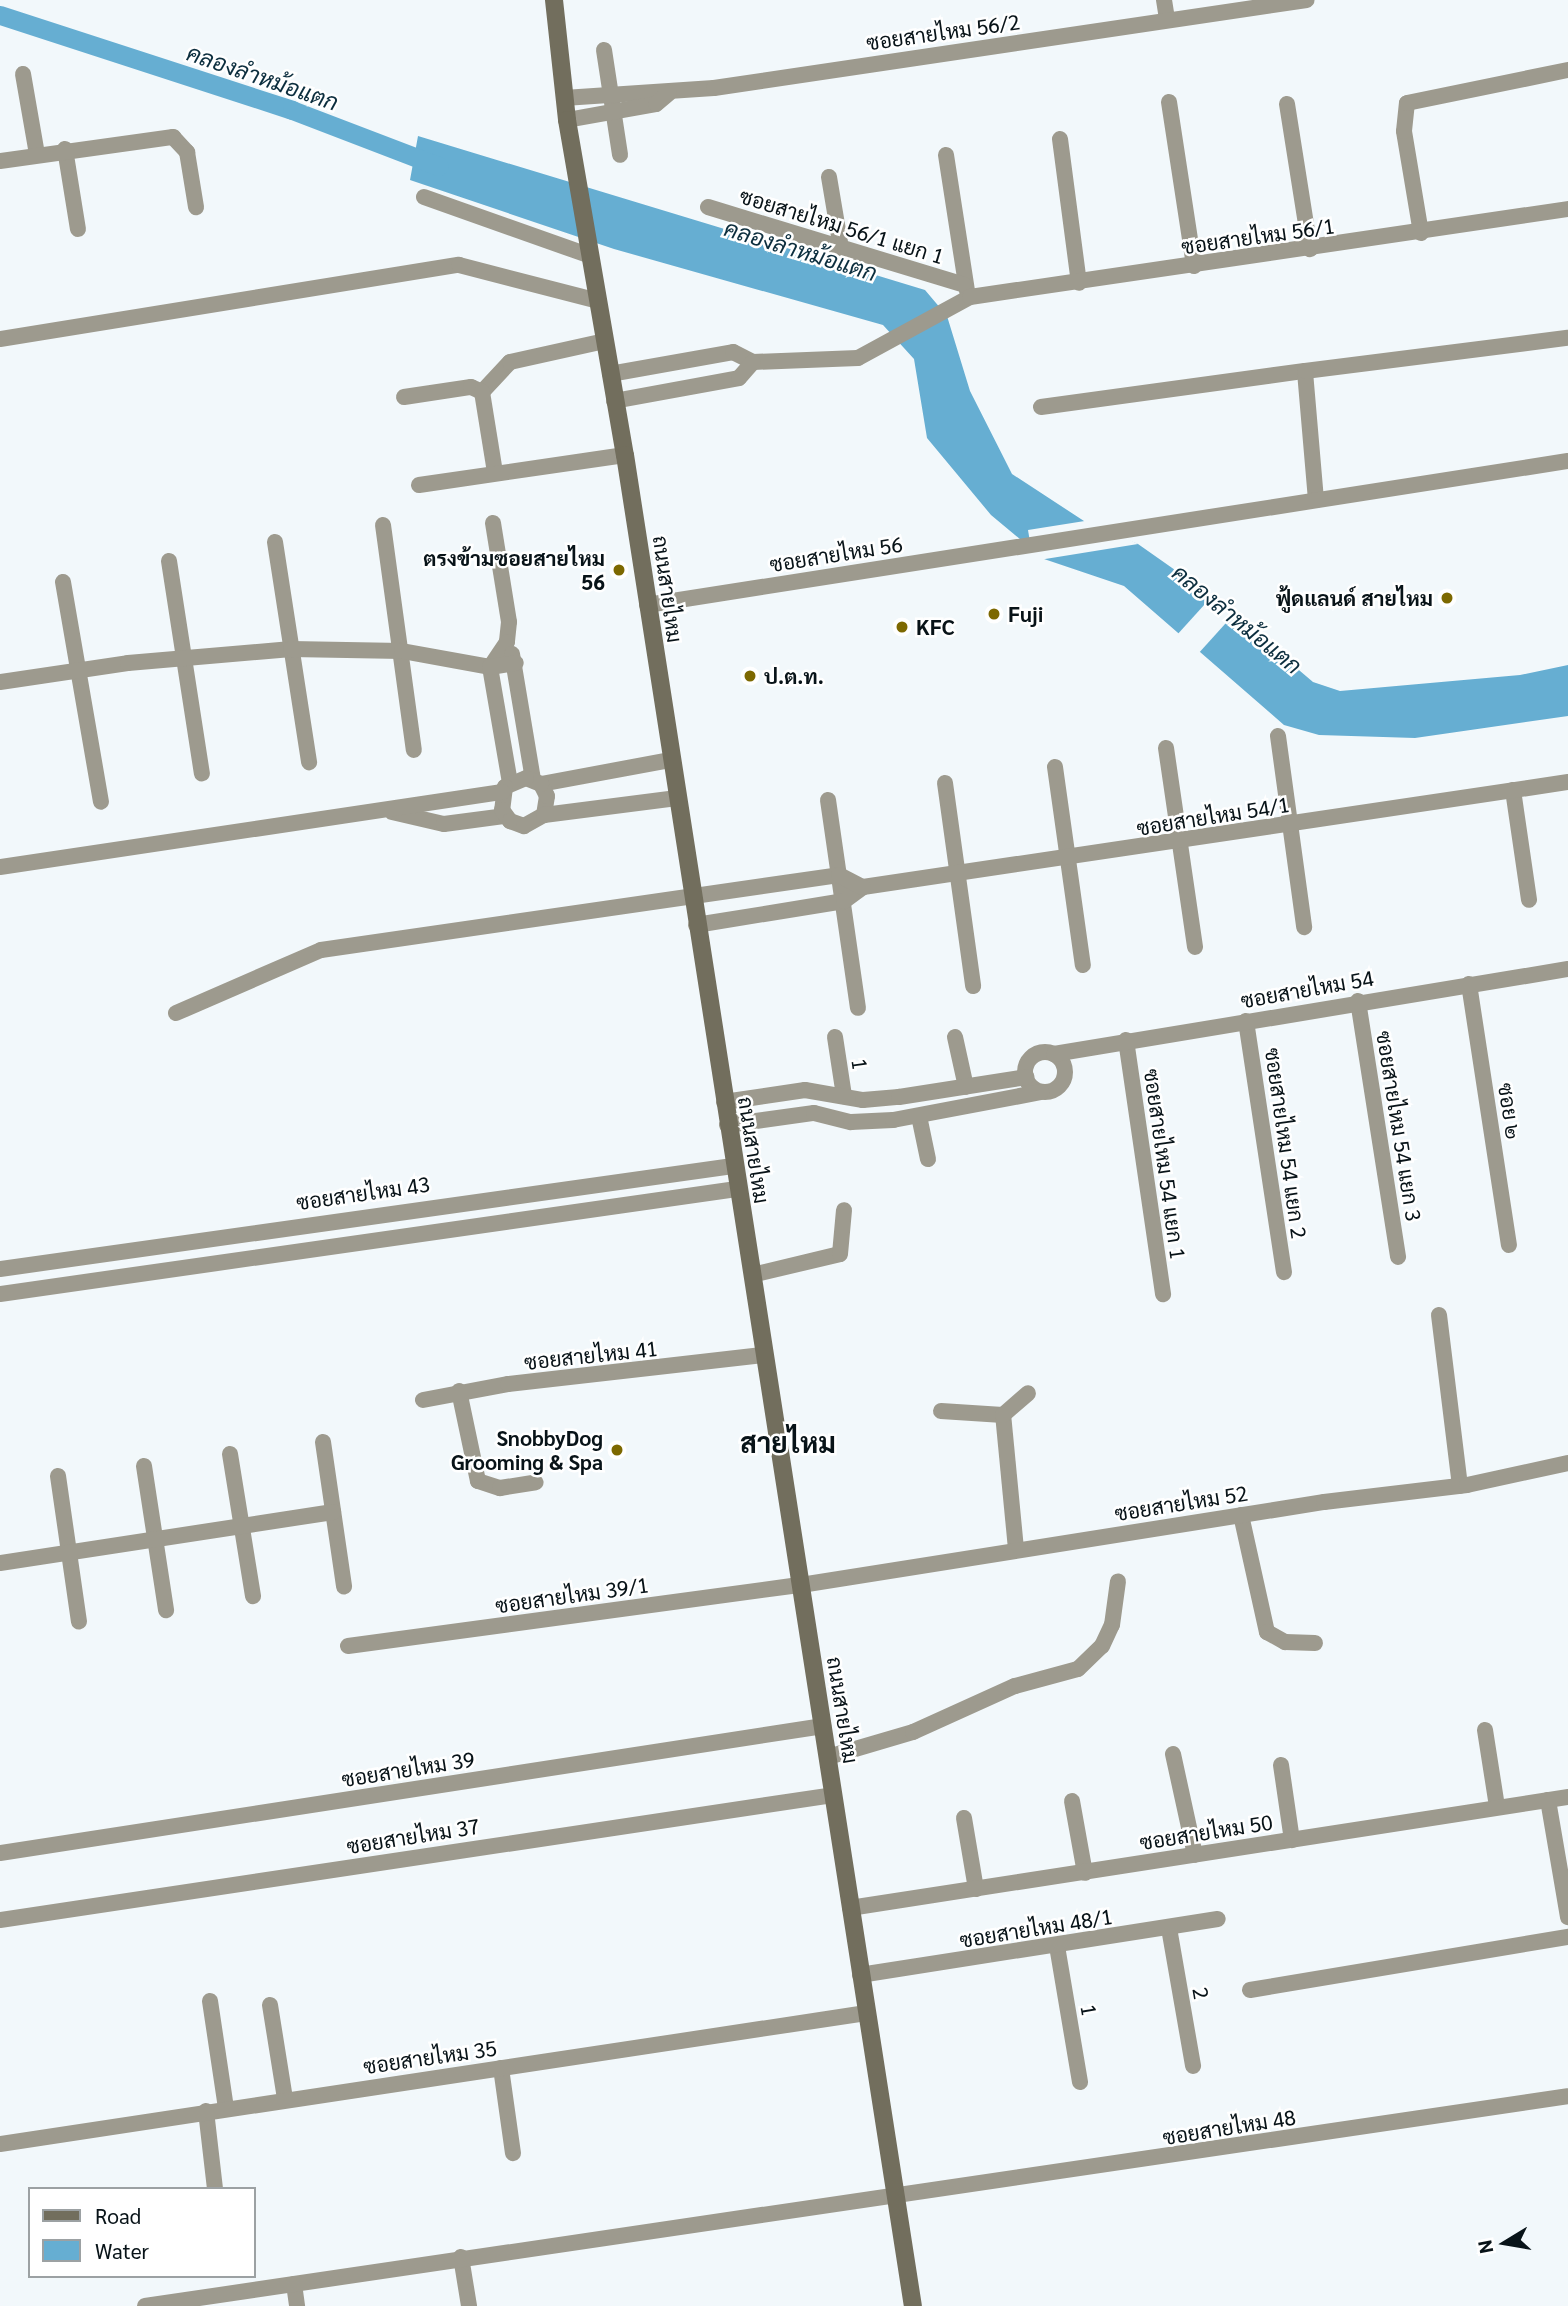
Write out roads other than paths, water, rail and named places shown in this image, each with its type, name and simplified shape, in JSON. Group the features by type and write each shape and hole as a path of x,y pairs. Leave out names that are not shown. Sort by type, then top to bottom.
{"main road":[{"name":"ถนนสายไหม","path":"554,0 575,172 625,455 695,925 913,2306"}],"street":[{"path":"1164,0 1167,20"},
{"name":"ซอยสายไหม 56/2","path":"564,98 653,88 669,93 1297,1"},
{"path":"604,50 620,155"},
{"path":"1421,233 1404,131 1407,103 1568,70"},
{"path":"23,74 37,154"},
{"name":"ซอยสายไหม 56/2","path":"567,120 615,114 656,104 669,93"},
{"path":"1169,102 1194,266"},
{"path":"1287,104 1310,249"},
{"path":"0,161 65,149 173,137 187,152 196,206"},
{"path":"1059,139 1079,283"},
{"path":"65,149 78,229"},
{"name":"ซอยสายไหม 56/1 แยก 1","path":"708,206 841,248 963,294 946,155"},
{"path":"829,177 841,248"},
{"path":"424,197 591,251"},
{"name":"ซอยสายไหม 56/1","path":"963,294 1079,283 1568,209"},
{"path":"0,339 459,265 598,301"},
{"path":"610,374 733,352 753,362 834,361 875,352 963,294"},
{"path":"1041,407 1568,338"},
{"path":"482,393 510,362 605,341"},
{"path":"614,401 739,378 753,362"},
{"path":"1305,371 1315,500"},
{"path":"404,397 471,387 482,393"},
{"path":"482,393 495,472"},
{"path":"419,485 625,455"},
{"name":"ซอยสายไหม 56","path":"647,605 1568,461"},
{"path":"493,523 507,642 516,663 537,782 548,803 544,816"},
{"path":"383,525 414,750"},
{"path":"275,542 309,762"},
{"path":"169,561 202,773"},
{"path":"63,582 101,802"},
{"path":"505,816 506,788 490,667 507,642"},
{"path":"0,682 184,657 291,649 402,651 490,667 516,663"},
{"path":"1278,736 1304,928"},
{"path":"1166,748 1195,947"},
{"path":"0,867 383,810 671,760"},
{"path":"1055,768 1083,965"},
{"name":"ซอยสายไหม 54/1","path":"863,887 959,877 1568,782"},
{"path":"945,783 974,986"},
{"path":"1513,790 1529,900"},
{"path":"383,810 444,824 505,816 524,826 544,816 677,798"},
{"path":"828,800 858,1008"},
{"path":"176,1013 321,950 839,875 863,887 844,901 695,925"},
{"name":"ซอยสายไหม 54","path":"1054,1054 1358,1001 1568,968"},
{"name":"ซอย ๒","path":"1469,984 1509,1245"},
{"name":"ซอยสายไหม 54 แยก 3","path":"1358,1001 1398,1257"},
{"name":"ซอยสายไหม 54 แยก 2","path":"1246,1021 1283,1272"},
{"name":"1","path":"835,1037 844,1096"},
{"path":"956,1037 966,1087"},
{"name":"ซอยสายไหม 54 แยก 1","path":"1126,1040 1163,1294"},
{"path":"727,1125 814,1113 866,1123 919,1116 1056,1088 1064,1074 1054,1054 1032,1057 1026,1077"},
{"path":"724,1102 805,1090 844,1096 899,1097 1026,1077"},
{"path":"1026,1077 1041,1092"},
{"path":"768,1096 771,1117"},
{"path":"919,1116 928,1159"},
{"name":"ซอยสายไหม 43","path":"0,1269 733,1166"},
{"path":"0,1294 737,1189"},
{"path":"752,1275 840,1254 844,1210"},
{"path":"1439,1315 1460,1486"},
{"name":"ซอยสายไหม 41","path":"423,1400 459,1391 764,1355"},
{"path":"459,1391 478,1480 500,1488 536,1482"},
{"path":"941,1411 1003,1415 1028,1393"},
{"path":"1003,1415 1016,1549"},
{"path":"323,1442 344,1586"},
{"path":"230,1454 253,1596"},
{"name":"ซอยสายไหม 52","path":"801,1585 1241,1515 1460,1486 1568,1463"},
{"path":"144,1466 166,1610"},
{"path":"58,1476 79,1620"},
{"path":"0,1563 68,1555 334,1512"},
{"path":"1241,1515 1267,1632 1274,1639 1315,1643"},
{"path":"828,1758 914,1732 1014,1686 1078,1669 1102,1646 1112,1625 1118,1581"},
{"name":"ซอยสายไหม 39/1","path":"348,1647 801,1585"},
{"name":"ซอยสายไหม 39","path":"0,1853 823,1726"},
{"path":"1485,1730 1497,1807"},
{"path":"1173,1754 1195,1855"},
{"path":"1281,1765 1292,1840"},
{"name":"ซอยสายไหม 37","path":"0,1920 833,1795"},
{"name":"ซอยสายไหม 50","path":"850,1908 1568,1797"},
{"path":"1548,1800 1568,1917"},
{"path":"1072,1801 1085,1873"},
{"path":"964,1818 976,1889"},
{"name":"ซอยสายไหม 48/1","path":"860,1975 1218,1919"},
{"name":"2","path":"1169,1928 1193,2066"},
{"path":"1250,1990 1568,1937"},
{"name":"1","path":"1057,1946 1080,2081"},
{"path":"210,2001 226,2108"},
{"path":"270,2005 285,2099"},
{"name":"ซอยสายไหม 35","path":"0,2144 866,2013"},
{"path":"501,2068 513,2153"},
{"name":"ซอยสายไหม 48","path":"145,2306 461,2257 895,2197 1568,2096"},
{"path":"206,2111 215,2187"},
{"path":"461,2257 468,2306"},
{"path":"294,2284 298,2306"}],"water":[{"path":"418,136 925,290 947,316 970,391 1012,474 1084,521 1138,544 1212,596 1313,682 1340,691 1520,675 1568,665 1568,716 1415,738 1319,735 1284,725 1124,586 1044,559 991,515 927,438 914,359 883,325 614,249 410,180"}],"waterway":[{"name":"คลองลำหม้อแตก","path":"0,15 292,110 439,166"}],"place":[{"name":"ตรงข้ามซอยสายไหม 56","path":"619,570"},
{"name":"ฟู้ดแลนด์ สายไหม","path":"1447,598"},
{"name":"Fuji","path":"994,614"},
{"name":"KFC","path":"902,627"},
{"name":"ป.ต.ท.","path":"750,676"},
{"name":"SnobbyDog Grooming & Spa","path":"617,1450"}],"district":[{"name":"สายไหม","path":"788,1441"}]}
